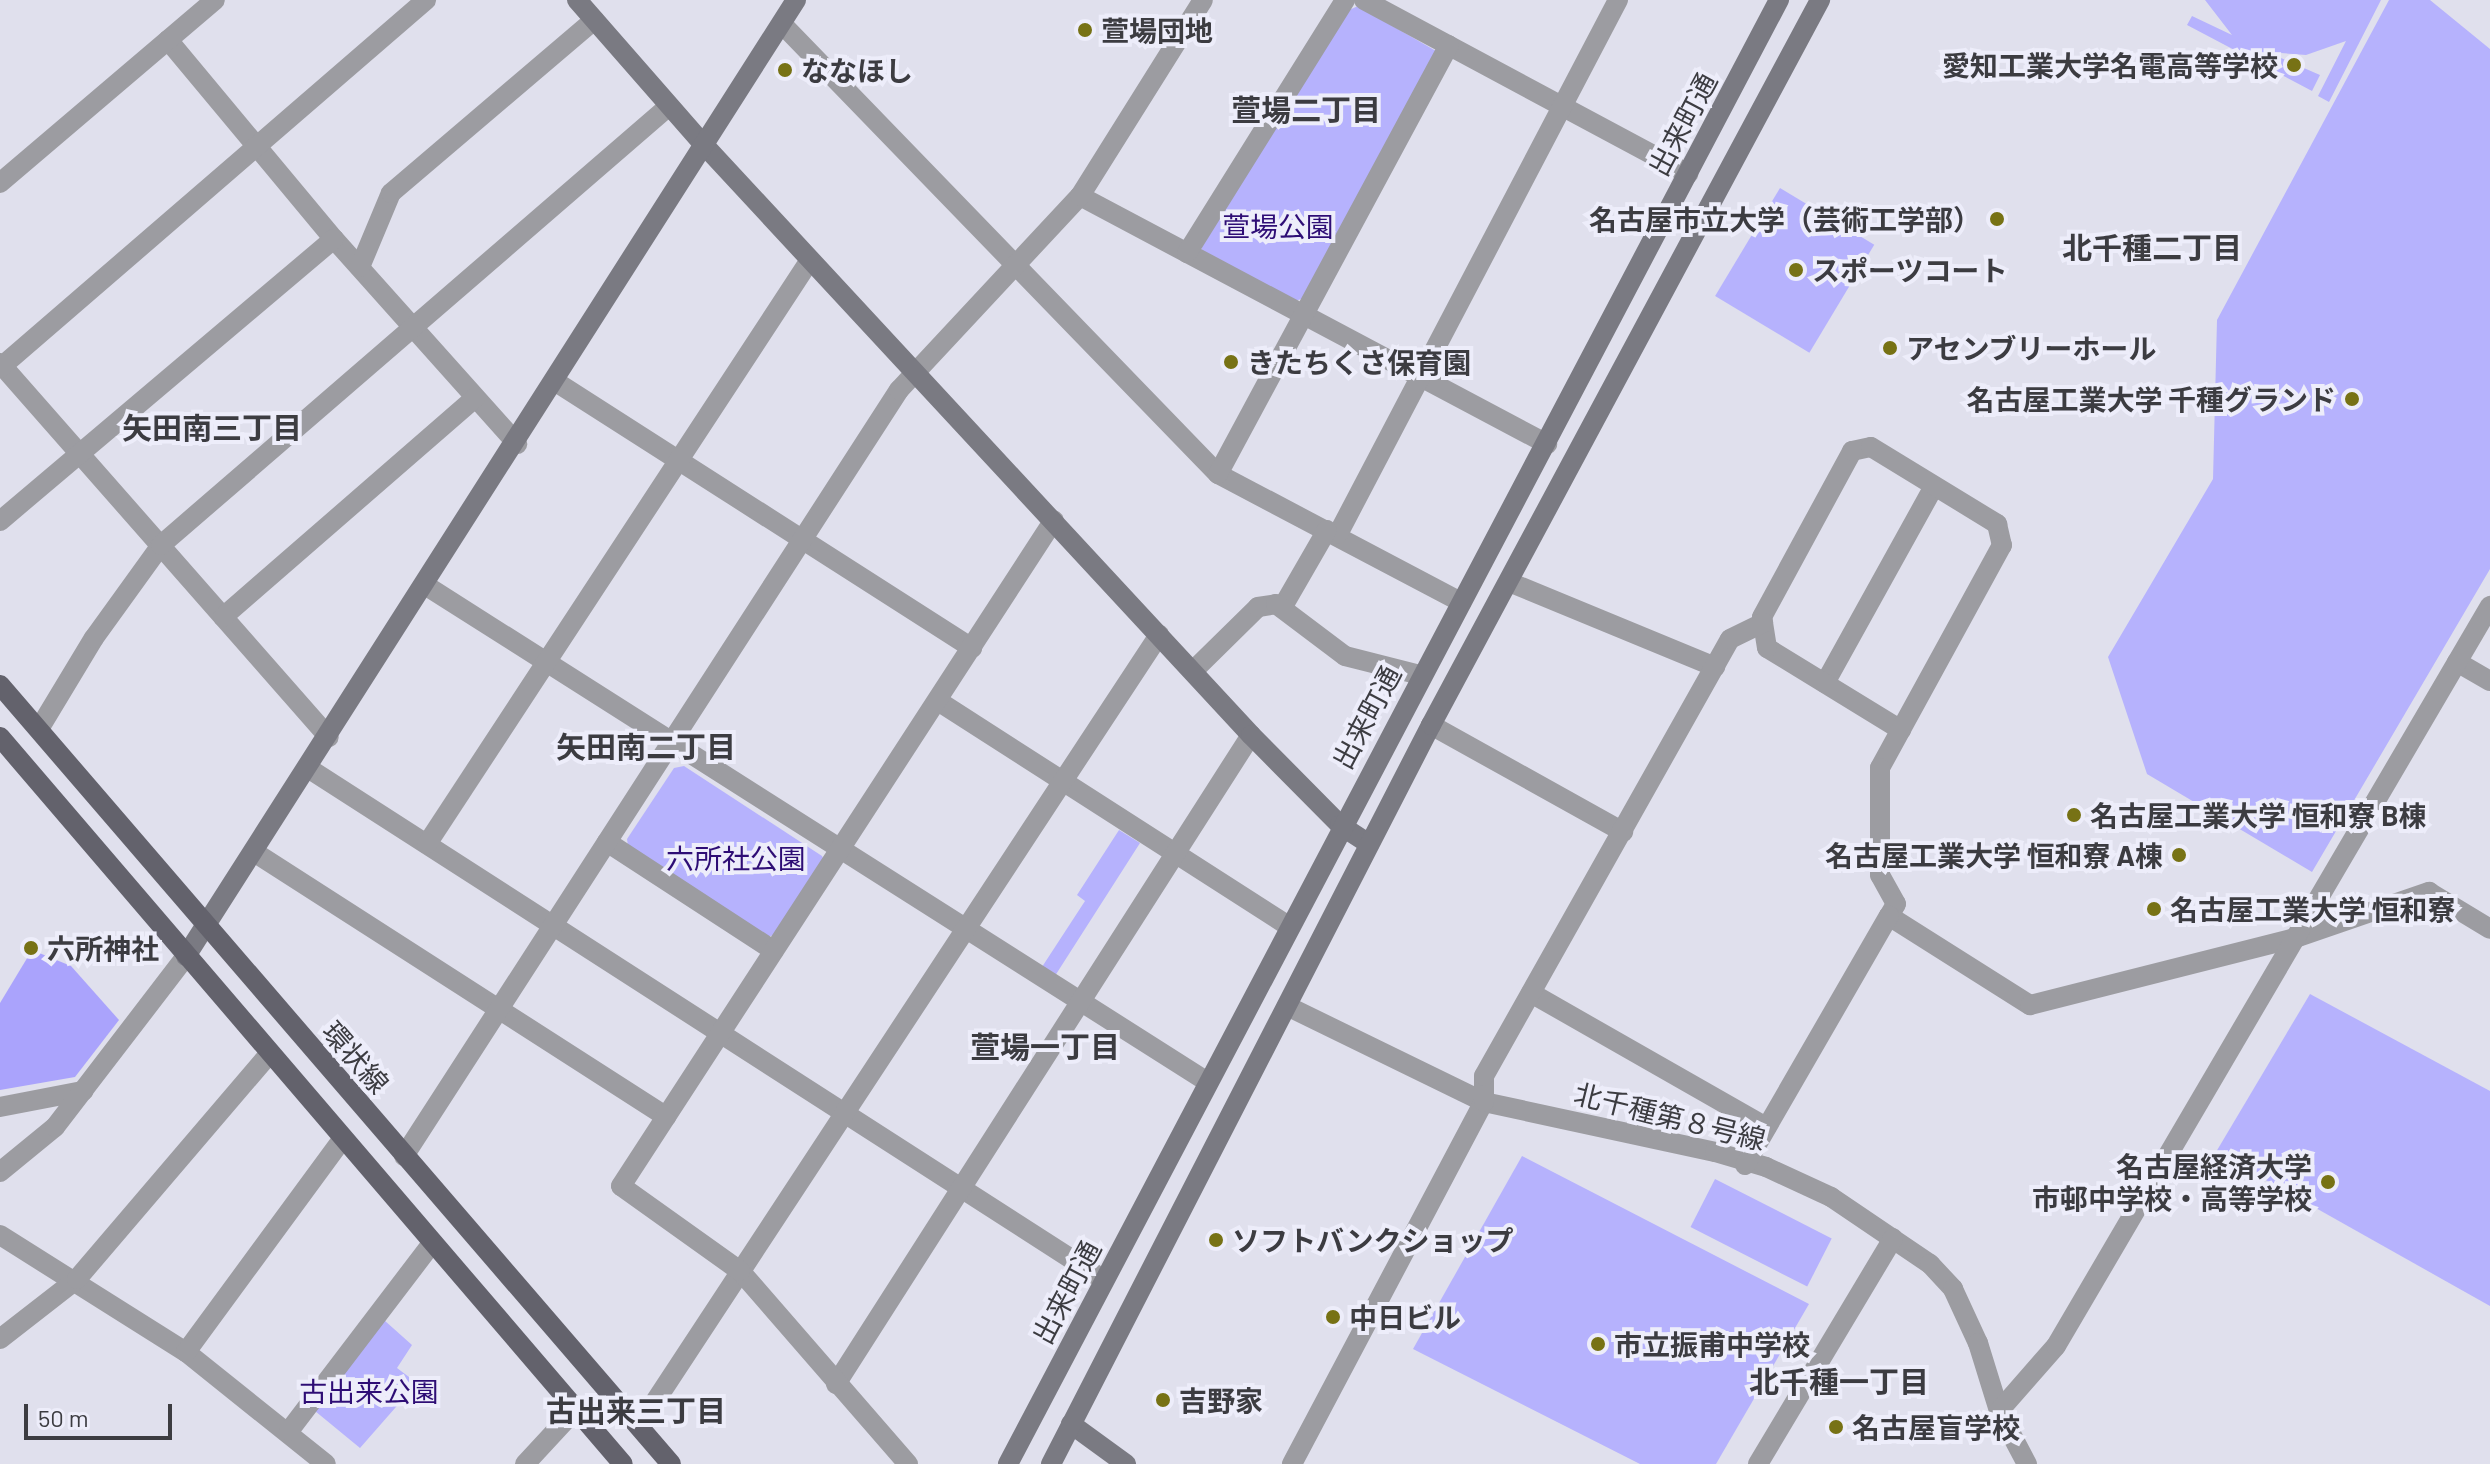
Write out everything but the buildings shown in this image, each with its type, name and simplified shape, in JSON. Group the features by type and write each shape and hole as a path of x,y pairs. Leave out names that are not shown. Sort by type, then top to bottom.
{"main road":[{"path":"577,0 705,146 1251,735 1340,825 1369,844"},
{"path":"186,956 517,444 796,0"},
{"name":"出来町通","path":"1008,1464 1340,825 1547,444 1779,0"},
{"path":"1051,1464 1431,725 1820,0"},
{"name":"環状線","path":"0,685 671,1464"},
{"path":"0,737 623,1464"},
{"path":"1071,1424 1126,1464"}],"street":[{"path":"0,183 215,0"},
{"path":"329,737 1,366 426,0"},
{"path":"404,1156 803,539 914,373 1080,196 1203,0"},
{"path":"1187,253 1345,0"},
{"path":"1364,0 1688,174"},
{"path":"1282,608 1332,532 1419,377 1618,0"},
{"path":"360,267 391,193 594,20"},
{"path":"782,24 1218,474 1461,602"},
{"path":"168,40 334,239 517,444"},
{"path":"1218,474 1449,45"},
{"path":"39,729 94,638 161,545 669,106"},
{"path":"1080,196 1547,444"},
{"path":"0,521 334,239"},
{"path":"427,844 810,260"},
{"path":"556,382 972,648"},
{"path":"223,617 475,398"},
{"path":"1745,1165 1896,904 1880,875 1880,768 1901,730 2002,545 1997,524 1871,447 1852,451 1763,623 1767,648 1901,730"},
{"path":"1825,683 1934,486"},
{"path":"908,1464 740,1271 621,1186 1054,520"},
{"path":"1509,582 1715,667"},
{"path":"425,585 1206,1081"},
{"path":"1999,1411 2056,1346 2490,606"},
{"path":"1194,670 1258,607 1282,608 1345,656 1420,675"},
{"path":"1292,1464 1484,1102 1484,1076 1730,639 1763,623"},
{"path":"639,1426 1159,635"},
{"path":"2457,662 2490,681"},
{"path":"938,701 1288,926"},
{"path":"1431,725 1623,832"},
{"path":"836,1384 1251,735"},
{"path":"308,768 1104,1280"},
{"path":"607,842 774,951"},
{"path":"254,852 666,1117"},
{"path":"1889,916 2030,1005 2298,937 2429,892 2490,929"},
{"path":"0,1172 55,1127 186,956"},
{"path":"1531,993 1766,1127"},
{"name":"北千種第８号線","path":"1287,1006 1484,1102 1689,1145 1800,1181 1893,1238 1930,1264 1953,1289 1978,1343 1999,1411 2027,1464"},
{"path":"0,1339 77,1279 269,1054"},
{"path":"0,1107 83,1091"},
{"path":"186,1352 343,1138"},
{"path":"0,1235 77,1279 186,1352 289,1431 326,1464"},
{"path":"1758,1464 1893,1238"},
{"path":"289,1431 432,1243"},
{"path":"525,1464 576,1409"}],"green space":[{"path":"2205,0 2381,0 2329,102 2318,96 2346,41 2306,55 2267,52 2320,75 2312,91 2187,25 2192,16 2232,35"},
{"name":"名古屋工業大学 千種グランド","path":"2389,0 2430,0 2490,49 2490,569 2312,872 2147,774 2108,657 2213,479 2217,320"},
{"name":"萱場公園","path":"1358,6 1436,51 1302,299 1294,301 1202,252 1201,244 1347,11"},
{"name":"スポーツコート","path":"1780,188 1874,245 1809,353 1715,296"},
{"name":"六所社公園","path":"684,766 822,856 825,862 775,935 766,937 628,846 627,839 674,768"},
{"path":"1119,830 1140,843 1053,979 1040,970 1085,901 1077,895"},
{"path":"2310,994 2490,1091 2490,1306 2216,1152"},
{"path":"1522,1156 1809,1304 1716,1464 1640,1464 1413,1349"},
{"path":"1715,1179 1832,1238 1807,1287 1690,1227"},
{"name":"古出来公園","path":"384,1320 412,1345 397,1368 417,1383 360,1448 315,1411"}],"shaded area":[{"name":"六所神社","path":"32,950 71,966 119,1020 75,1077 0,1090 0,1003"}],"place":[{"name":"萱場団地","path":"1085,30"},
{"name":"愛知工業大学名電高等学校","path":"2294,65"},
{"name":"ななほし","path":"785,70"},
{"name":"名古屋市立大学（芸術工学部）","path":"1997,219"},
{"name":"スポーツコート","path":"1796,270"},
{"name":"アセンブリーホール","path":"1890,348"},
{"name":"きたちくさ保育園","path":"1231,362"},
{"name":"名古屋工業大学 千種グランド","path":"2352,399"},
{"name":"名古屋工業大学 恒和寮 B棟","path":"2074,815"},
{"name":"名古屋工業大学 恒和寮 A棟","path":"2179,855"},
{"name":"名古屋工業大学 恒和寮","path":"2154,909"},
{"name":"六所神社","path":"31,948"},
{"name":"名古屋経済大学 市邨中学校・高等学校","path":"2328,1182"},
{"name":"ソフトバンクショップ","path":"1216,1240"},
{"name":"中日ビル","path":"1333,1317"},
{"name":"市立振甫中学校","path":"1598,1344"},
{"name":"吉野家","path":"1163,1400"},
{"name":"名古屋盲学校","path":"1836,1427"}],"district":[{"name":"萱場二丁目","path":"1306,109"},
{"name":"北千種二丁目","path":"2152,247"},
{"name":"矢田南三丁目","path":"212,427"},
{"name":"矢田南二丁目","path":"646,746"},
{"name":"萱場一丁目","path":"1045,1046"},
{"name":"北千種一丁目","path":"1839,1381"},
{"name":"古出来三丁目","path":"636,1410"}]}
